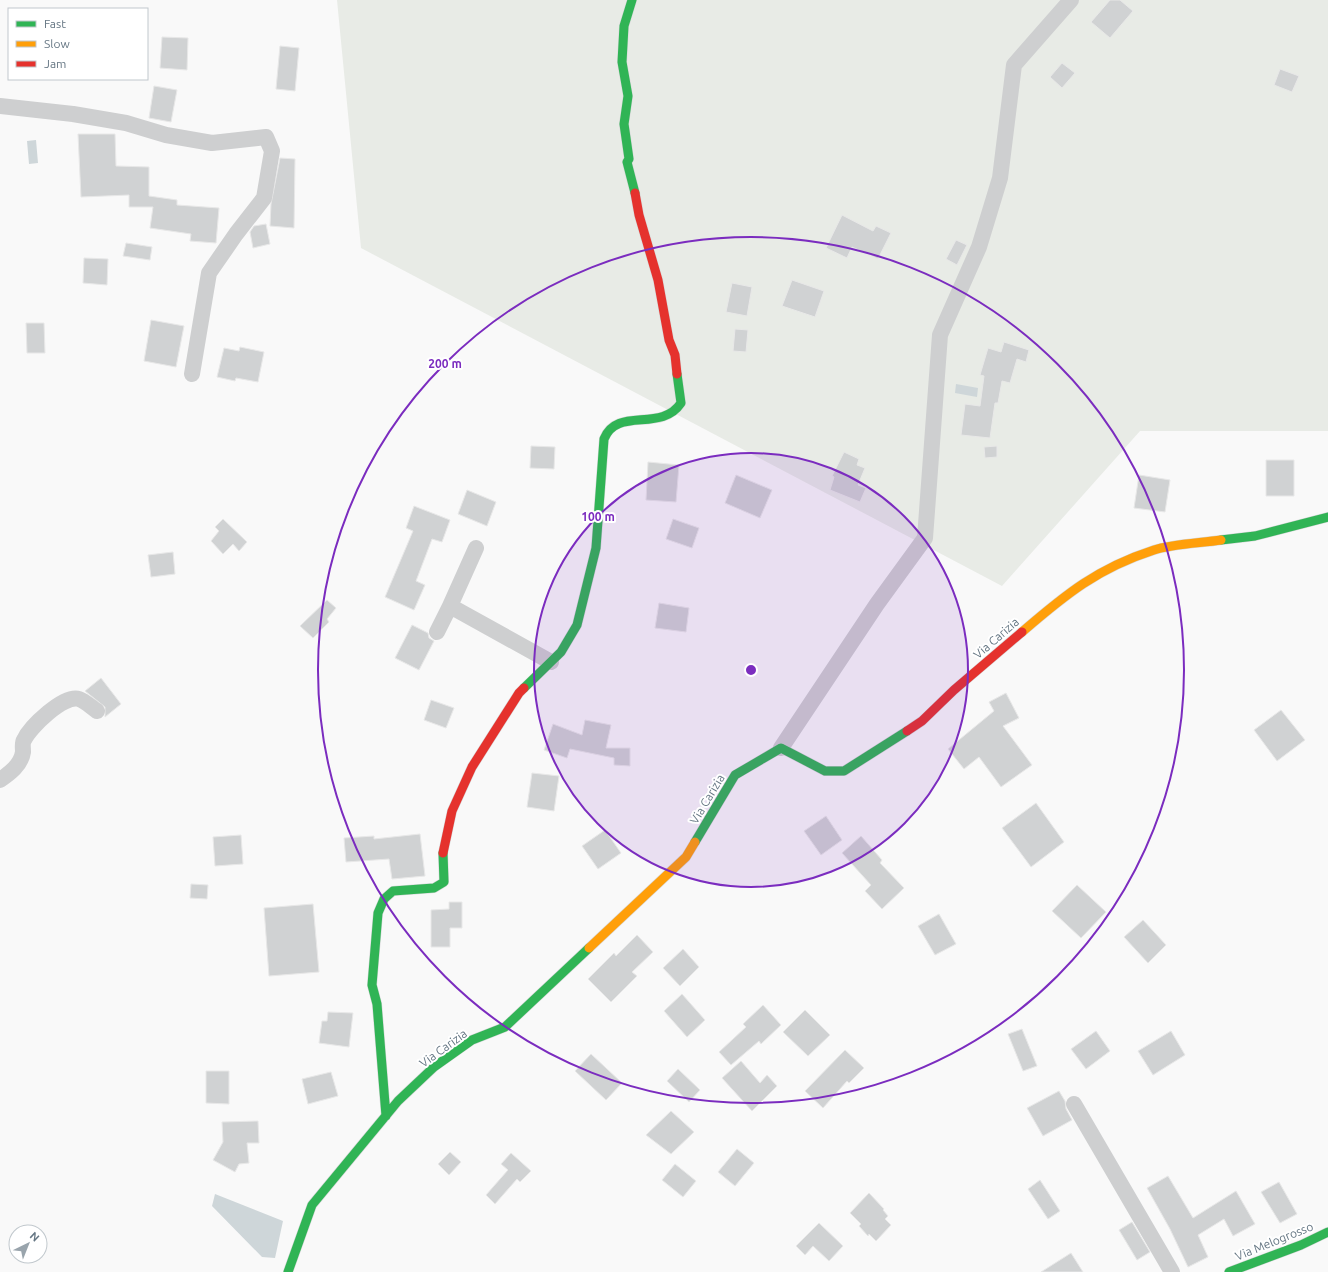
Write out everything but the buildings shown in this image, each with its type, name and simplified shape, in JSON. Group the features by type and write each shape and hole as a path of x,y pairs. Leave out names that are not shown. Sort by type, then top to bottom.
{"street":[{"path":"386,1116 377,1004 372,985 378,913 384,899 393,891 434,888 444,882 443,849 452,811 472,767 519,693 561,652 577,625 596,548 604,439 608,429 622,421 660,418 677,409 681,403 675,355 669,340 658,280 639,215 637,195 627,162 629,158 624,124 628,96 622,62 624,26 632,0"},
{"path":"781,748 877,604 925,538 940,335 979,247 1000,178 1014,65 1071,0"},
{"path":"0,106 73,114 126,123 166,135 212,143 266,138 272,151 264,198 236,234 209,273 192,374"},
{"name":"Via Carizia","path":"288,1272 312,1205 398,1101 434,1066 472,1040 505,1027 551,986 686,857 735,775 781,748 825,770 844,771 922,721 954,690 1066,594 1101,571 1154,549 1255,536 1328,517"},
{"path":"437,632 476,548"},
{"path":"450,606 551,662"},
{"path":"0,780 14,770 20,762 23,741 29,733 59,703 67,699 79,699 97,711"},
{"path":"1074,1104 1172,1272"},
{"name":"Via Melogrosso","path":"1229,1272 1301,1246 1328,1232"}],"shaded area":[{"path":"337,0 1328,0 1328,431 1140,431 1002,586 361,248"},
{"path":"36,140 38,163 29,164 27,141"},
{"path":"956,384 978,388 977,397 955,393"},
{"path":"215,1194 283,1221 275,1258 262,1257 212,1206"}],"traffic: fast":[{"path":"632,0 624,26 622,62 628,96 624,124 629,159 627,162 635,193"},
{"path":"524,688 561,652 577,625 596,548 604,439 610,429 619,424 629,421 662,417 672,412 681,403 677,374"},
{"path":"1221,540 1255,536 1328,517"},
{"path":"695,842 735,775 781,748 825,771 844,771 907,731"},
{"path":"386,1116 377,1004 372,985 378,913 384,899 393,891 434,888 444,882 443,853"},
{"path":"288,1272 312,1205 398,1101 434,1067 472,1040 505,1027 589,948"},
{"path":"1229,1272 1301,1245 1328,1232"}],"traffic: slow":[{"path":"1022,632 1068,594 1116,565 1161,548 1221,540"},
{"path":"589,948 686,857 695,842"}],"traffic: jam":[{"path":"635,193 639,215 658,280 669,340 675,355 677,374"},
{"path":"907,731 922,721 954,690 1022,632"},
{"path":"443,853 452,811 472,767 519,693 524,688"}]}
